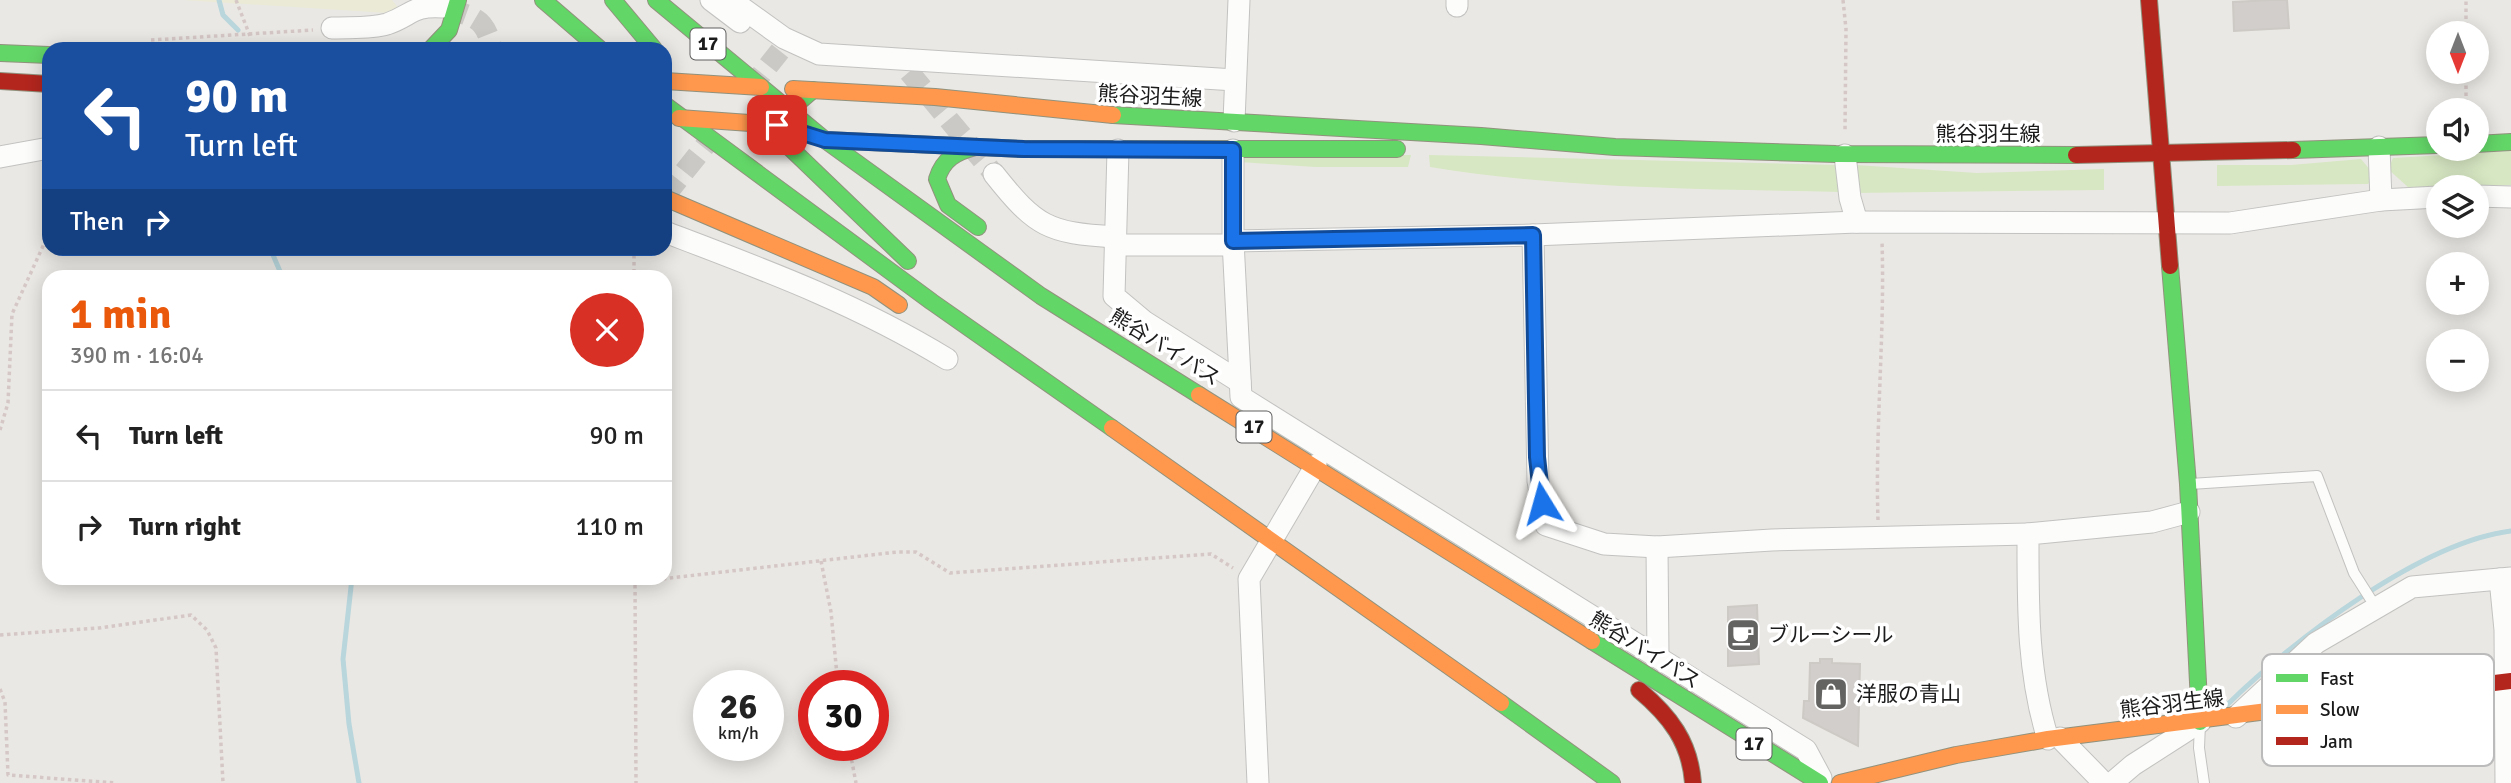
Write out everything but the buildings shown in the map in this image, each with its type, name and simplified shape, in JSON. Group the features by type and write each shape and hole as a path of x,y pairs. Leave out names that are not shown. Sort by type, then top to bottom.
{"main road":[{"path":"543,0 592,42"},
{"path":"613,0 648,42"},
{"name":"熊谷バイパス","path":"656,0 825,140 1041,296 1316,465 1561,622 1822,783"},
{"path":"2149,0 2188,484 2200,722"},
{"path":"438,42 449,30 451,3"},
{"path":"0,52 42,55"},
{"path":"0,81 42,84"},
{"name":"熊谷羽生線","path":"672,81 935,97 1059,112 1481,136 1538,144"},
{"path":"672,82 682,94 673,118"},
{"path":"777,125 789,110 813,90"},
{"path":"673,118 811,110"},
{"path":"673,118 777,125 825,140"},
{"path":"673,118 1271,538 1612,783"},
{"path":"777,125 783,141 906,259 932,302"},
{"path":"1067,132 1158,150"},
{"name":"熊谷羽生線","path":"825,140 1118,150 1479,148 1538,144 1845,155 1996,157 2426,145"},
{"path":"2489,143 2511,142"},
{"path":"975,147 957,152 945,160 937,179 948,205 989,236"},
{"path":"672,200 699,209 873,287 917,317"},
{"path":"1010,251 1041,296"},
{"path":"952,335 993,344"},
{"path":"1561,622 1673,722 1690,755 1693,783"},
{"name":"熊谷羽生線","path":"1840,783 1956,755 2054,739 2262,714"}],"street":[{"path":"711,0 780,51 817,66 1066,80 1119,72"},
{"path":"731,0 784,38 819,54 1236,80"},
{"path":"1234,121 1239,0"},
{"path":"332,28 375,27 391,23 412,9 451,3"},
{"path":"2379,147 2381,200"},
{"path":"0,157 42,149"},
{"path":"1118,150 1114,296 1145,323 1240,382"},
{"path":"1233,150 1241,397 1806,750 1822,783"},
{"path":"1845,155 1850,198 1857,222"},
{"path":"994,174 1020,207 1044,226 1069,234 1115,241 1234,243 1857,222 2230,223 2381,200 2426,198"},
{"path":"2489,196 2511,197"},
{"path":"672,225 766,259 774,274"},
{"path":"672,235 774,274 888,323 947,359"},
{"path":"1533,235 1538,481 1546,525 1604,544 1657,547 1879,536 2028,534 2152,522 2189,512"},
{"path":"1258,783 1249,579 1316,465"},
{"path":"2028,534 2029,652 2039,709 2054,739 2104,783"},
{"path":"1657,547 1658,657"},
{"path":"2304,654 2374,604 2412,587 2506,578 2509,681 2506,783"},
{"path":"2235,718 2262,693"},
{"path":"2112,783 2133,765 2200,722"}],"lane":[{"path":"2188,484 2317,475 2354,573 2374,604"},
{"path":"2200,722 2199,748 2204,783"}],"path":[{"path":"236,0 250,36"},
{"path":"1843,0 1846,29 1845,155"},
{"path":"2466,0 2466,21"},
{"path":"151,40 250,36 332,28"},
{"path":"1879,536 1876,457 1882,395 1882,222"},
{"path":"0,430 9,393 12,314 42,248"},
{"path":"672,576 916,552 950,573 1211,554 1249,579"},
{"path":"821,561 833,623 837,670"},
{"path":"635,585 636,783"},
{"path":"0,635 111,627 191,615 207,629 216,648 223,783"},
{"path":"0,689 5,702 8,775 116,783"},
{"path":"852,761 856,783"}],"green space":[{"path":"182,0 392,0 403,14"},
{"path":"2511,151 2511,185 2489,186 2489,175 2426,175 2426,188 2409,188 2388,169 2393,158 2426,156 2426,161 2489,161 2489,152"},
{"path":"1246,155 1411,155 1408,167 1315,167 1240,162"},
{"path":"1429,155 1838,165 1841,192 1635,187 1532,180 1430,167"},
{"path":"2361,159 2372,172 2372,180 2368,184 2217,186 2217,165 2291,165"},
{"path":"1856,165 1977,173 2104,169 2104,190 1854,193"}],"waterway":[{"path":"219,0 223,15 238,30"},
{"path":"273,256 279,270"},
{"path":"2285,654 2322,624 2399,574 2476,539 2511,531"},
{"path":"351,585 343,659 349,724 359,783"},
{"path":"2228,704 2262,673"}],"tunnel":[{"path":"446,8 477,20 486,31 490,42"},
{"path":"749,90 780,51"},
{"path":"909,72 994,174"},
{"path":"672,187 716,132"}],"traffic: fast":[{"path":"438,42 449,30 458,0"},
{"path":"543,0 592,42"},
{"path":"613,0 648,42"},
{"path":"656,0 825,140 1041,296 1199,395"},
{"path":"0,53 42,55"},
{"path":"813,90 778,120 783,141 908,261"},
{"path":"672,110 932,302 1112,428"},
{"path":"1113,115 1481,136 1615,147 1836,154 2076,155"},
{"path":"825,140 1024,149 1397,149"},
{"path":"2489,143 2511,142"},
{"path":"2293,150 2426,145"},
{"path":"975,147 951,157 937,179 948,205 978,227"},
{"path":"2170,266 2188,484 2200,722"},
{"path":"1592,641 1820,783"},
{"path":"1501,703 1612,783"}],"traffic: slow":[{"path":"672,81 761,87"},
{"path":"793,89 935,97 1113,115"},
{"path":"679,118 777,125 803,132"},
{"path":"672,201 873,287 899,305"},
{"path":"1199,395 1592,641"},
{"path":"1112,428 1501,703"},
{"path":"1840,783 1956,755 2048,739 2262,712"}],"traffic: jam":[{"path":"2149,0 2170,266"},
{"path":"0,81 42,84"},
{"path":"2076,155 2293,150"},
{"path":"2494,683 2511,681"},
{"path":"1639,690 1669,720 1683,742 1693,783"}],"place":[{"name":"ブルーシール","path":"1743,635"},
{"name":"洋服の青山","path":"1831,694"}],"route":[{"path":"777,125 825,140 1024,149 1233,150 1233,241 1533,235 1537,457 1542,503"}]}
